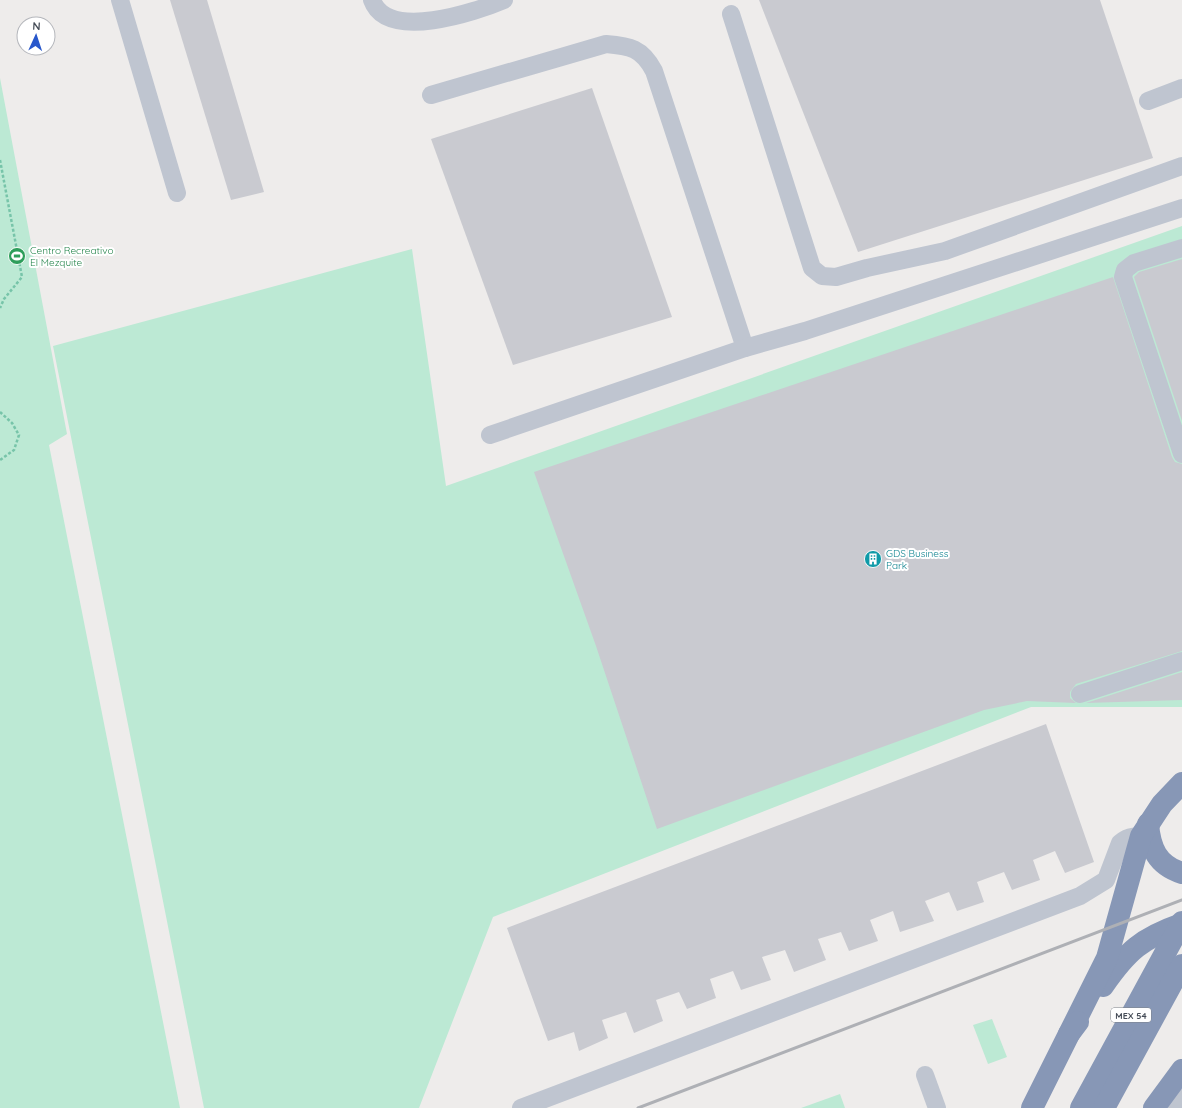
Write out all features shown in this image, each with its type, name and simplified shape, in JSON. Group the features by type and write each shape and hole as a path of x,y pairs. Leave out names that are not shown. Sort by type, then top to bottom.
{"highway":[{"path":"1032,1108 1107,958 1146,832 1162,804 1182,783"},
{"path":"1146,832 1155,854 1174,870 1182,873"},
{"path":"1069,1034 1115,969 1133,949 1147,938 1182,923"},
{"name":"MEX 54","path":"1080,1108 1182,923"},
{"name":"MEX 54","path":"1104,1108 1182,965"},
{"path":"1154,1108 1182,1070"}],"street":[{"path":"120,0 177,193"},
{"path":"372,0 375,7 383,14 396,20 421,22 464,14 504,0"},
{"path":"731,14 812,268 822,276 836,277 867,268 946,251 1182,166"},
{"path":"431,95 606,44 624,45 642,53 654,71 745,348"},
{"path":"1148,101 1182,88"},
{"path":"490,435 745,348 813,328 1182,208"},
{"path":"1182,248 1134,263 1125,270 1123,276 1182,454"},
{"path":"1080,694 1182,661"},
{"path":"521,1108 1080,896 1106,880 1120,843 1129,836 1146,832"},
{"path":"925,1075 937,1108"},
{"path":"1177,1108 1182,1098"}],"path":[{"path":"0,160 22,277 4,299 0,308"},
{"path":"0,412 12,423 19,435 14,450 0,460"}],"green space":[{"path":"0,78 67,434 49,445 180,1108 0,1108"},
{"path":"1182,226 1182,707 1031,707 493,917 419,1108 204,1108 53,346 412,249 446,486"},
{"path":"992,1019 1007,1057 988,1064 973,1025"},
{"path":"840,1094 845,1108 801,1108"}],"building":[{"path":"170,0 207,0 264,192 231,200"},
{"path":"759,0 1100,0 1153,158 858,252"},
{"path":"592,88 672,317 513,365 431,139"},
{"path":"1182,259 1182,421 1134,277 1139,272"},
{"name":"GDS Business Park","path":"1113,277 1172,457 1175,462 1182,464 1182,651 1076,684 1070,692 1070,698 1076,703 1027,701 984,710 657,829 596,646 534,472"},
{"path":"1182,672 1182,700 1086,703"},
{"path":"1046,724 1094,862 1065,873 1055,851 1033,860 1040,880 1012,890 1004,872 977,882 984,902 957,911 949,892 925,901 934,921 900,932 893,911 870,920 878,941 849,951 841,932 818,939 826,960 794,972 785,950 762,957 771,980 741,990 733,971 710,979 716,998 687,1009 679,992 656,1000 663,1021 634,1033 626,1012 602,1020 608,1038 579,1051 574,1032 548,1041 507,928"}],"railway":[{"path":"638,1108 1182,900"}],"place":[{"name":"Centro Recreativo El Mezquite","path":"17,256"},
{"name":"GDS Business Park","path":"873,559"}]}
